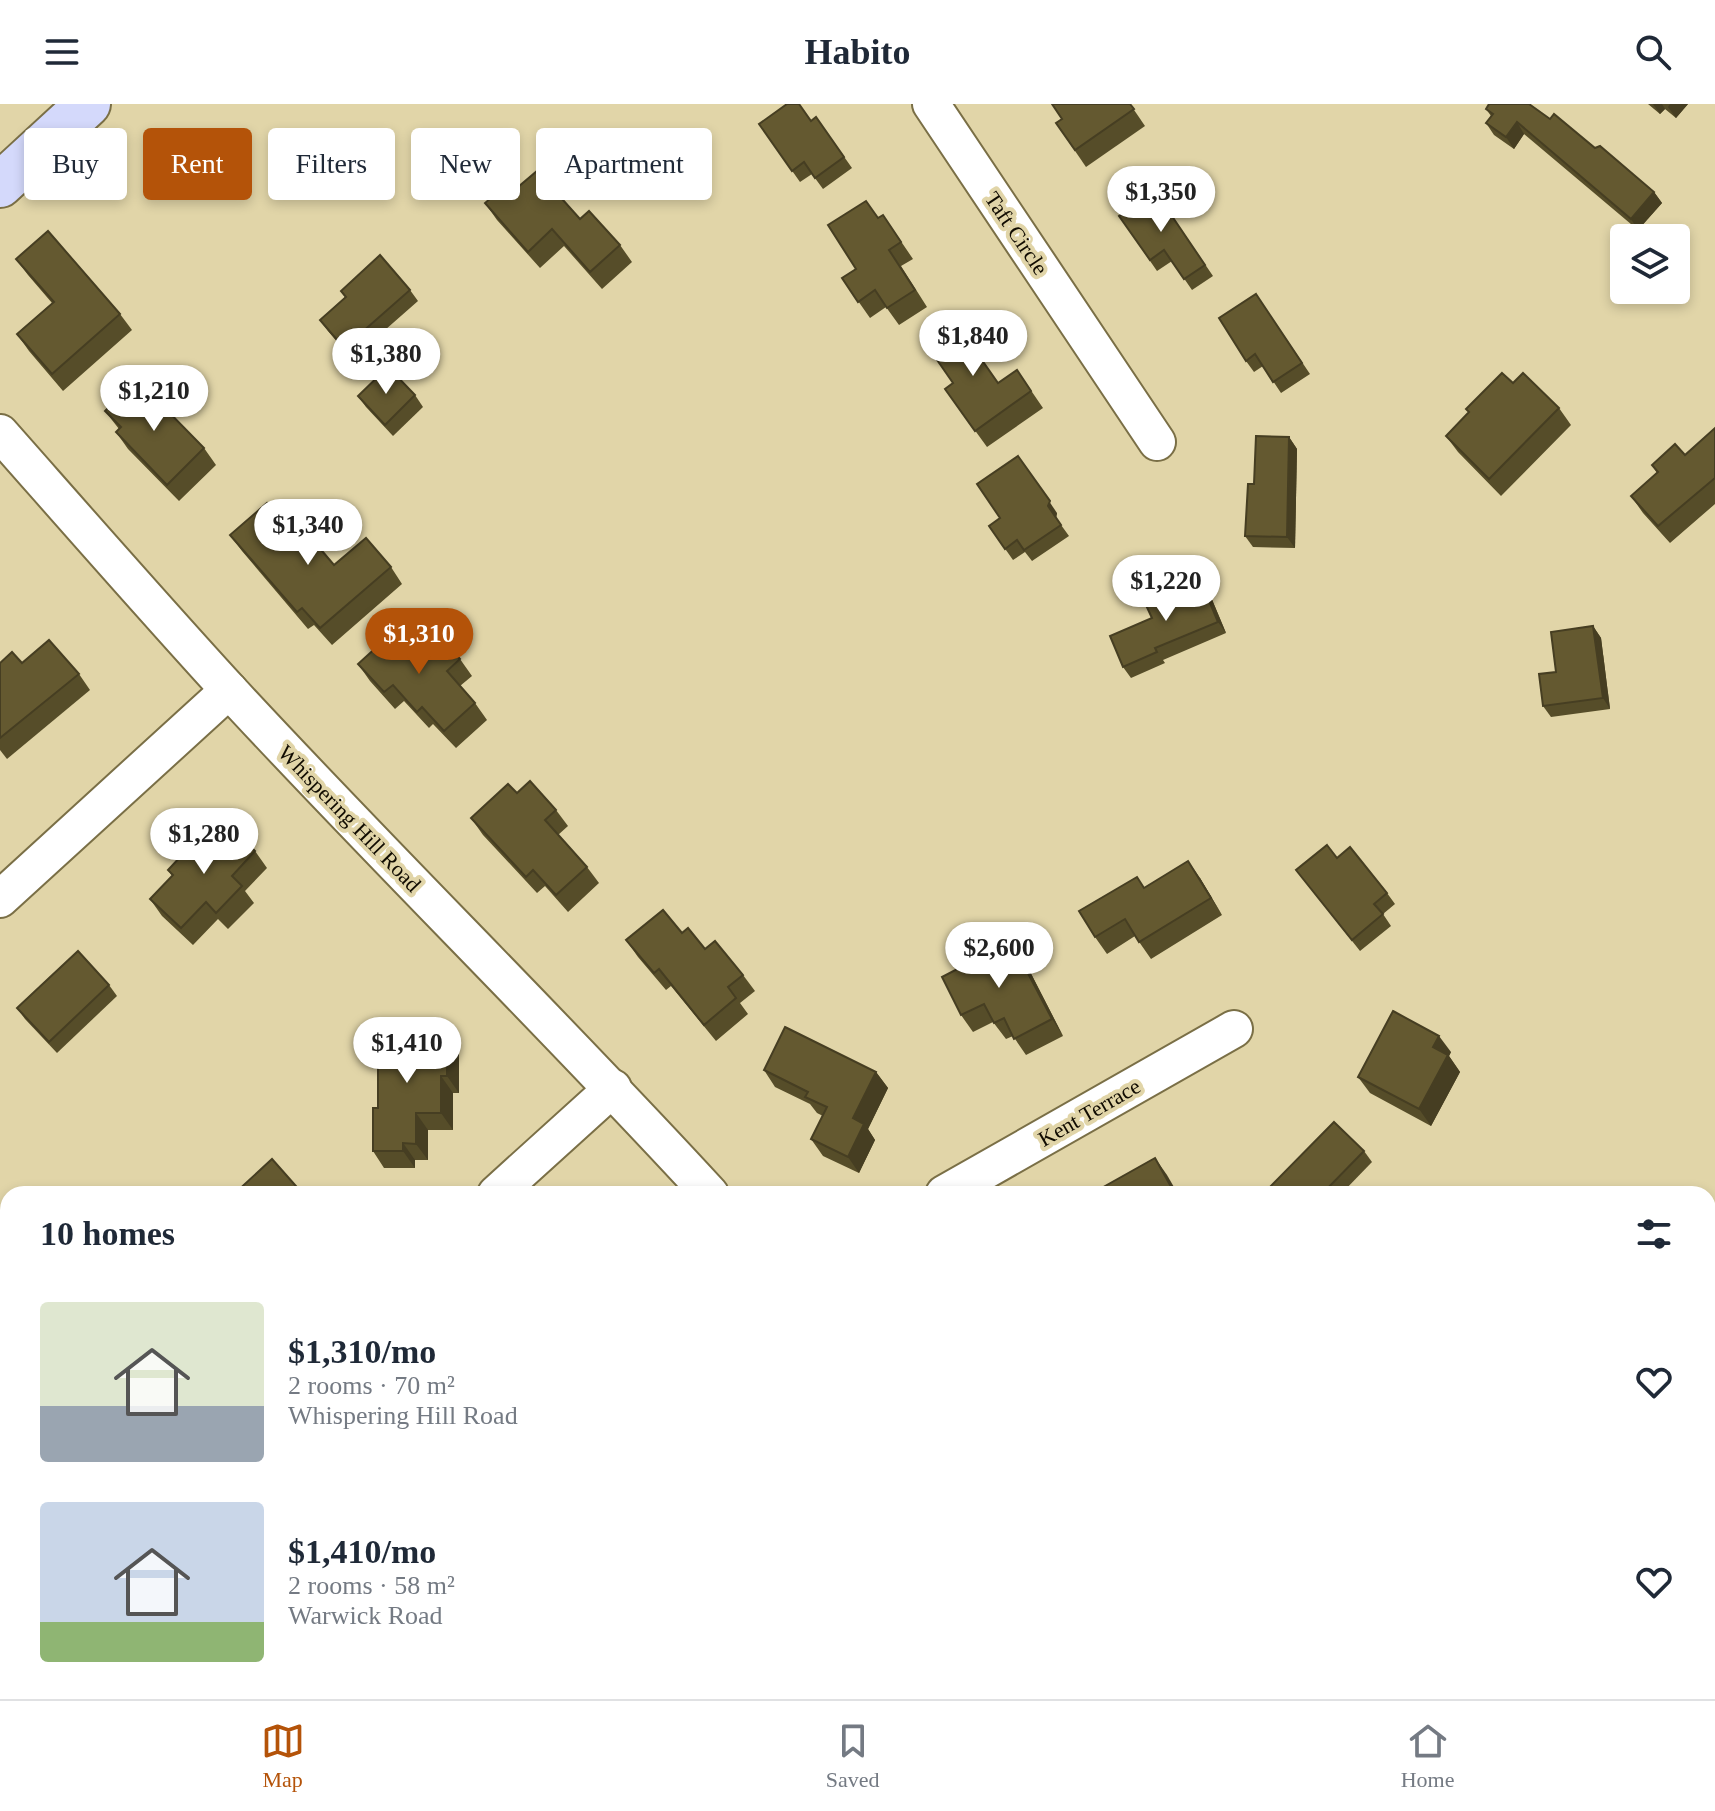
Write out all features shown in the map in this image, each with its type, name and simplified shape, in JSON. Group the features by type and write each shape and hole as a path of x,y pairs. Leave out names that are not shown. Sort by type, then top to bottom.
{"street":[{"path":"0,185 88,104"},
{"name":"Taft Circle","path":"931,104 1157,442"},
{"name":"Whispering Hill Road","path":"0,433 229,690 515,992 613,1088 703,1186"},
{"path":"0,899 229,690"},
{"name":"Kent Terrace","path":"958,1186 1234,1029"},
{"path":"505,1186 613,1088"}],"building":[{"path":"787,104 799,104 811,121 816,117 844,157 815,178 804,162 792,171 759,124"},
{"path":"1052,104 1130,104 1134,109 1075,150 1056,123 1062,119"},
{"path":"1489,104 1529,104 1550,119 1554,114 1595,148 1600,146 1654,192 1631,219 1517,122 1506,137 1486,123 1493,114 1486,109"},
{"path":"536,172 536,200 563,200 580,219 589,211 620,245 590,272 552,229 528,252 485,203 489,200 520,200 520,185"},
{"path":"1155,191 1205,265 1184,279 1164,250 1150,260 1119,216"},
{"path":"866,201 878,218 883,215 901,242 889,250 915,290 887,308 875,290 858,302 842,278 856,269 828,225"},
{"path":"48,231 120,314 52,374 17,334 54,302 16,259"},
{"path":"380,255 410,290 344,348 320,320 346,297 341,291"},
{"path":"1256,294 1302,363 1273,382 1255,354 1246,361 1219,318"},
{"path":"954,320 998,383 1017,370 1031,391 975,431 945,389 953,383 924,341"},
{"path":"388,367 415,395 385,425 358,396"},
{"path":"1502,373 1513,383 1523,373 1559,408 1489,479 1446,436 1469,412 1466,409"},
{"path":"134,383 148,397 151,394 204,448 167,485 116,432 121,427 105,411"},
{"path":"1715,428 1715,478 1658,526 1631,496 1658,472 1652,465 1675,444 1685,455"},
{"path":"1256,436 1289,437 1287,537 1245,536 1248,484 1254,484"},
{"path":"1018,456 1050,501 1048,506 1061,525 1024,550 1017,540 1005,549 989,526 1000,518 977,484"},
{"path":"267,503 303,545 311,538 334,565 366,538 391,567 320,628 302,608 297,612 230,535"},
{"path":"1200,579 1218,622 1155,648 1157,652 1123,667 1110,636 1152,618 1145,603"},
{"path":"402,624 429,653 443,640 460,659 447,671 475,703 444,731 422,707 417,712 393,685 384,692 358,664"},
{"path":"1593,626 1603,698 1543,706 1539,674 1556,672 1551,632"},
{"path":"49,640 79,674 0,738 0,663 12,652 22,663"},
{"path":"530,781 556,810 545,820 587,867 556,895 533,870 526,877 471,818 508,784 517,793"},
{"path":"224,821 255,851 232,876 242,886 216,913 206,902 181,928 150,899 173,875 168,870 197,839 202,844"},
{"path":"1327,845 1337,858 1350,847 1387,893 1374,904 1383,914 1352,940 1296,870"},
{"path":"1188,861 1211,898 1139,942 1125,919 1095,937 1079,911 1137,877 1144,888"},
{"path":"663,910 682,933 688,928 705,949 715,941 743,975 728,987 736,998 704,1025 659,969 654,973 626,940"},
{"path":"1011,941 1052,1019 1014,1039 1004,1018 994,1023 984,1004 961,1015 942,977"},
{"path":"78,951 109,985 49,1042 17,1008"},
{"path":"1393,1011 1439,1036 1433,1047 1448,1055 1419,1109 1358,1077"},
{"path":"785,1027 876,1072 853,1118 864,1124 848,1157 811,1139 827,1107 805,1097 808,1092 764,1070"},
{"path":"378,1032 447,1032 447,1076 441,1076 441,1113 416,1113 416,1144 403,1143 403,1151 373,1151 373,1108 378,1108"},
{"path":"1334,1122 1364,1151 1330,1186 1271,1186"},
{"path":"1155,1158 1171,1186 1105,1186"},
{"path":"272,1159 296,1186 243,1186"}]}
